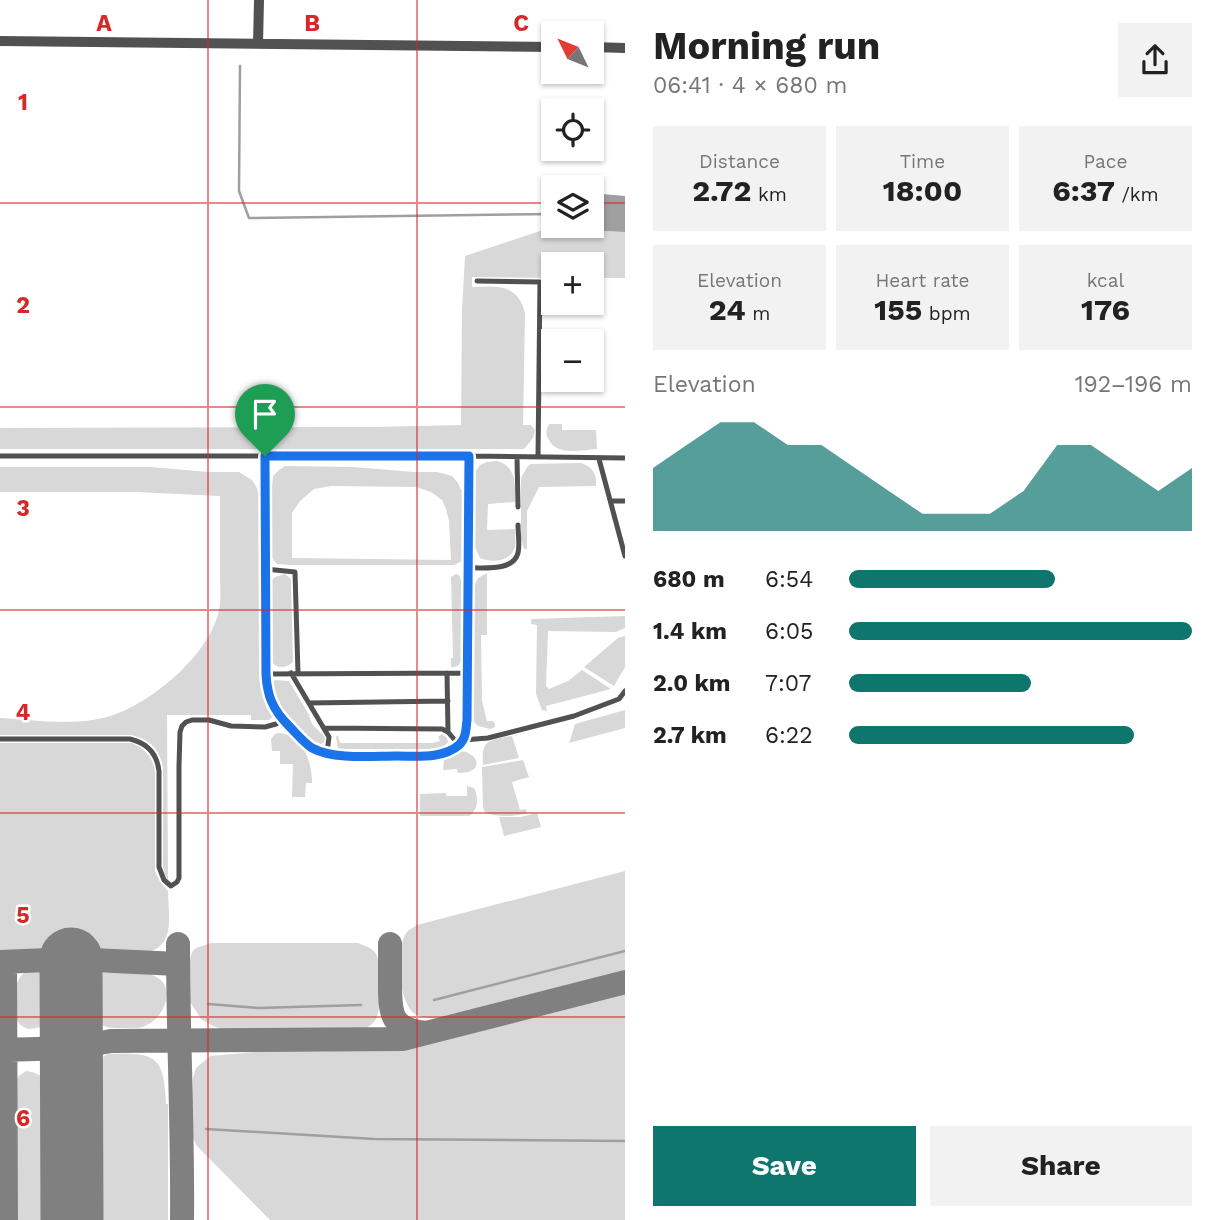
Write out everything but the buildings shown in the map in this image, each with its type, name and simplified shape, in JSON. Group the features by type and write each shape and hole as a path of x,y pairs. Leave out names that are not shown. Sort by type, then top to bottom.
{"street":[{"path":"258,44 259,0"},
{"path":"0,40 541,47"},
{"path":"604,47 625,48"}],"lane":[{"path":"477,281 540,282 538,457"},
{"path":"0,456 625,458"},
{"path":"265,456 267,689 270,702 283,720 313,748 327,753 362,756 441,754 461,743 574,716 619,699 625,691"},
{"path":"461,743 467,720 469,456"},
{"path":"517,457 518,506"},
{"path":"599,459 625,556"},
{"path":"611,501 625,501"},
{"path":"468,568 499,567 516,559 519,550 518,525"},
{"path":"265,569 295,572 295,673 329,737 327,753"},
{"path":"447,673 448,732"},
{"path":"266,674 468,673"},
{"path":"309,703 448,701"},
{"path":"0,739 130,739 147,746 155,757 159,771 159,867 164,880 172,886 179,878 182,726 192,720 209,720 231,726 265,727 283,720"},
{"path":"324,728 442,729 461,743"}],"shaded area":[{"path":"604,194 625,196 625,232 604,231"},
{"path":"541,231 541,238 604,238 604,231 625,232 625,278 604,278 604,252 541,252 541,278 472,277 472,287 498,287 512,292 522,304 525,313 523,425 531,425 535,430 533,438 524,449 0,449 0,428 461,425 465,256"},
{"path":"549,424 562,424 562,430 596,430 597,449 570,451 558,448 547,436"},
{"path":"497,461 511,472 515,483 515,502 488,504 487,530 515,529 515,545 509,556 490,560 480,558 473,543 473,475 480,465"},
{"path":"581,463 593,471 596,486 539,487 527,511 527,549 524,549 521,538 521,478 527,467 531,464"},
{"path":"285,466 353,467 437,472 452,476 461,490 464,490 462,561 454,565 277,564 270,556 271,497 273,476","holes":["331,486 416,487 431,492 442,500 449,521 451,560 292,558 292,513 300,501 314,489"]},
{"path":"0,467 151,467 239,472 252,480 261,497 260,674 267,706 273,716 269,720 251,720 251,715 167,715 168,880 163,866 163,767 152,745 131,735 0,735 0,718 68,722 95,720 124,711 143,701 178,674 194,657 216,622 220,604 220,496 136,492 0,492"},
{"path":"487,573 487,635 481,635 482,701 487,721 493,721 495,724 495,727 490,729 474,722 472,671 472,590 478,578"},
{"path":"285,574 291,579 293,662 280,667 273,663 271,654 271,581"},
{"path":"456,574 462,582 463,659 458,665 451,667 451,577"},
{"path":"625,616 625,628 616,632 548,631 546,686 549,689 568,681 582,670 611,689 546,706 547,711 542,710 536,694 537,625 531,624 531,619"},
{"path":"625,636 625,667 614,686 584,667 618,638"},
{"path":"275,680 289,681 312,724 325,737 324,742 321,744 310,738 282,711 273,690 272,684"},
{"path":"625,710 625,728 569,743 575,724"},
{"path":"278,733 294,738 308,758 312,783 306,783 305,797 292,797 293,764 280,764 280,751 272,751 271,739"},
{"path":"442,734 448,742 443,747 433,749 338,749 336,737 338,735 340,743 432,743 440,741 438,737"},
{"path":"512,736 519,758 483,765 483,750 488,743"},
{"path":"0,743 132,743 148,754 155,772 155,871 168,891 169,927 158,948 149,952 0,952"},
{"path":"460,751 472,755 477,763 476,767 458,773 457,769 443,770 444,759"},
{"path":"523,760 529,777 512,782 520,810 526,809 527,813 506,816 485,813 482,767"},
{"path":"467,786 474,788 477,799 476,807 469,816 420,816 420,794 446,793 446,796 467,796"},
{"path":"537,813 541,827 504,836 499,817 521,817"},
{"path":"625,871 625,970 441,1019 421,1017 409,1008 400,976 400,953 406,933 410,929"},
{"path":"211,943 358,943 368,947 376,954 380,976 376,1019 364,1029 222,1029 213,1026 201,1019 189,1000 189,963 192,952"},
{"path":"35,969 41,970 52,979 54,1006 52,1017 46,1024 28,1029 16,1018 14,994 21,976"},
{"path":"104,973 146,973 162,981 166,989 166,1000 160,1014 151,1023 137,1028 103,1026 88,1011 86,993 92,981"},
{"path":"625,992 625,1220 270,1220 197,1146 189,1130 193,1078 196,1068 210,1056 266,1051 404,1050"},
{"path":"108,1054 146,1056 154,1060 163,1075 168,1104 168,1220 87,1220 87,1071 93,1062"},
{"path":"26,1071 33,1072 46,1082 55,1104 55,1220 15,1220 15,1083"}],"waterway":[{"path":"240,66 239,191 249,218 541,214"},
{"path":"434,1000 625,951"},
{"path":"208,1004 258,1008 361,1005"},
{"path":"206,1129 374,1139 625,1141"}],"taxiway":[{"path":"178,944 182,1220"},
{"path":"390,944 392,1011 399,1024 427,1033"},
{"path":"0,962 71,959 178,964"},
{"path":"5,962 6,1220"},
{"path":"0,1050 72,1048 111,1041 403,1039 625,982"}],"runway":[{"path":"71,959 72,1220"}],"route":[{"path":"265,456 469,456 467,720 463,740 452,750 426,756 362,756 321,752 304,742 276,712 270,702 266,674 265,456"}]}
